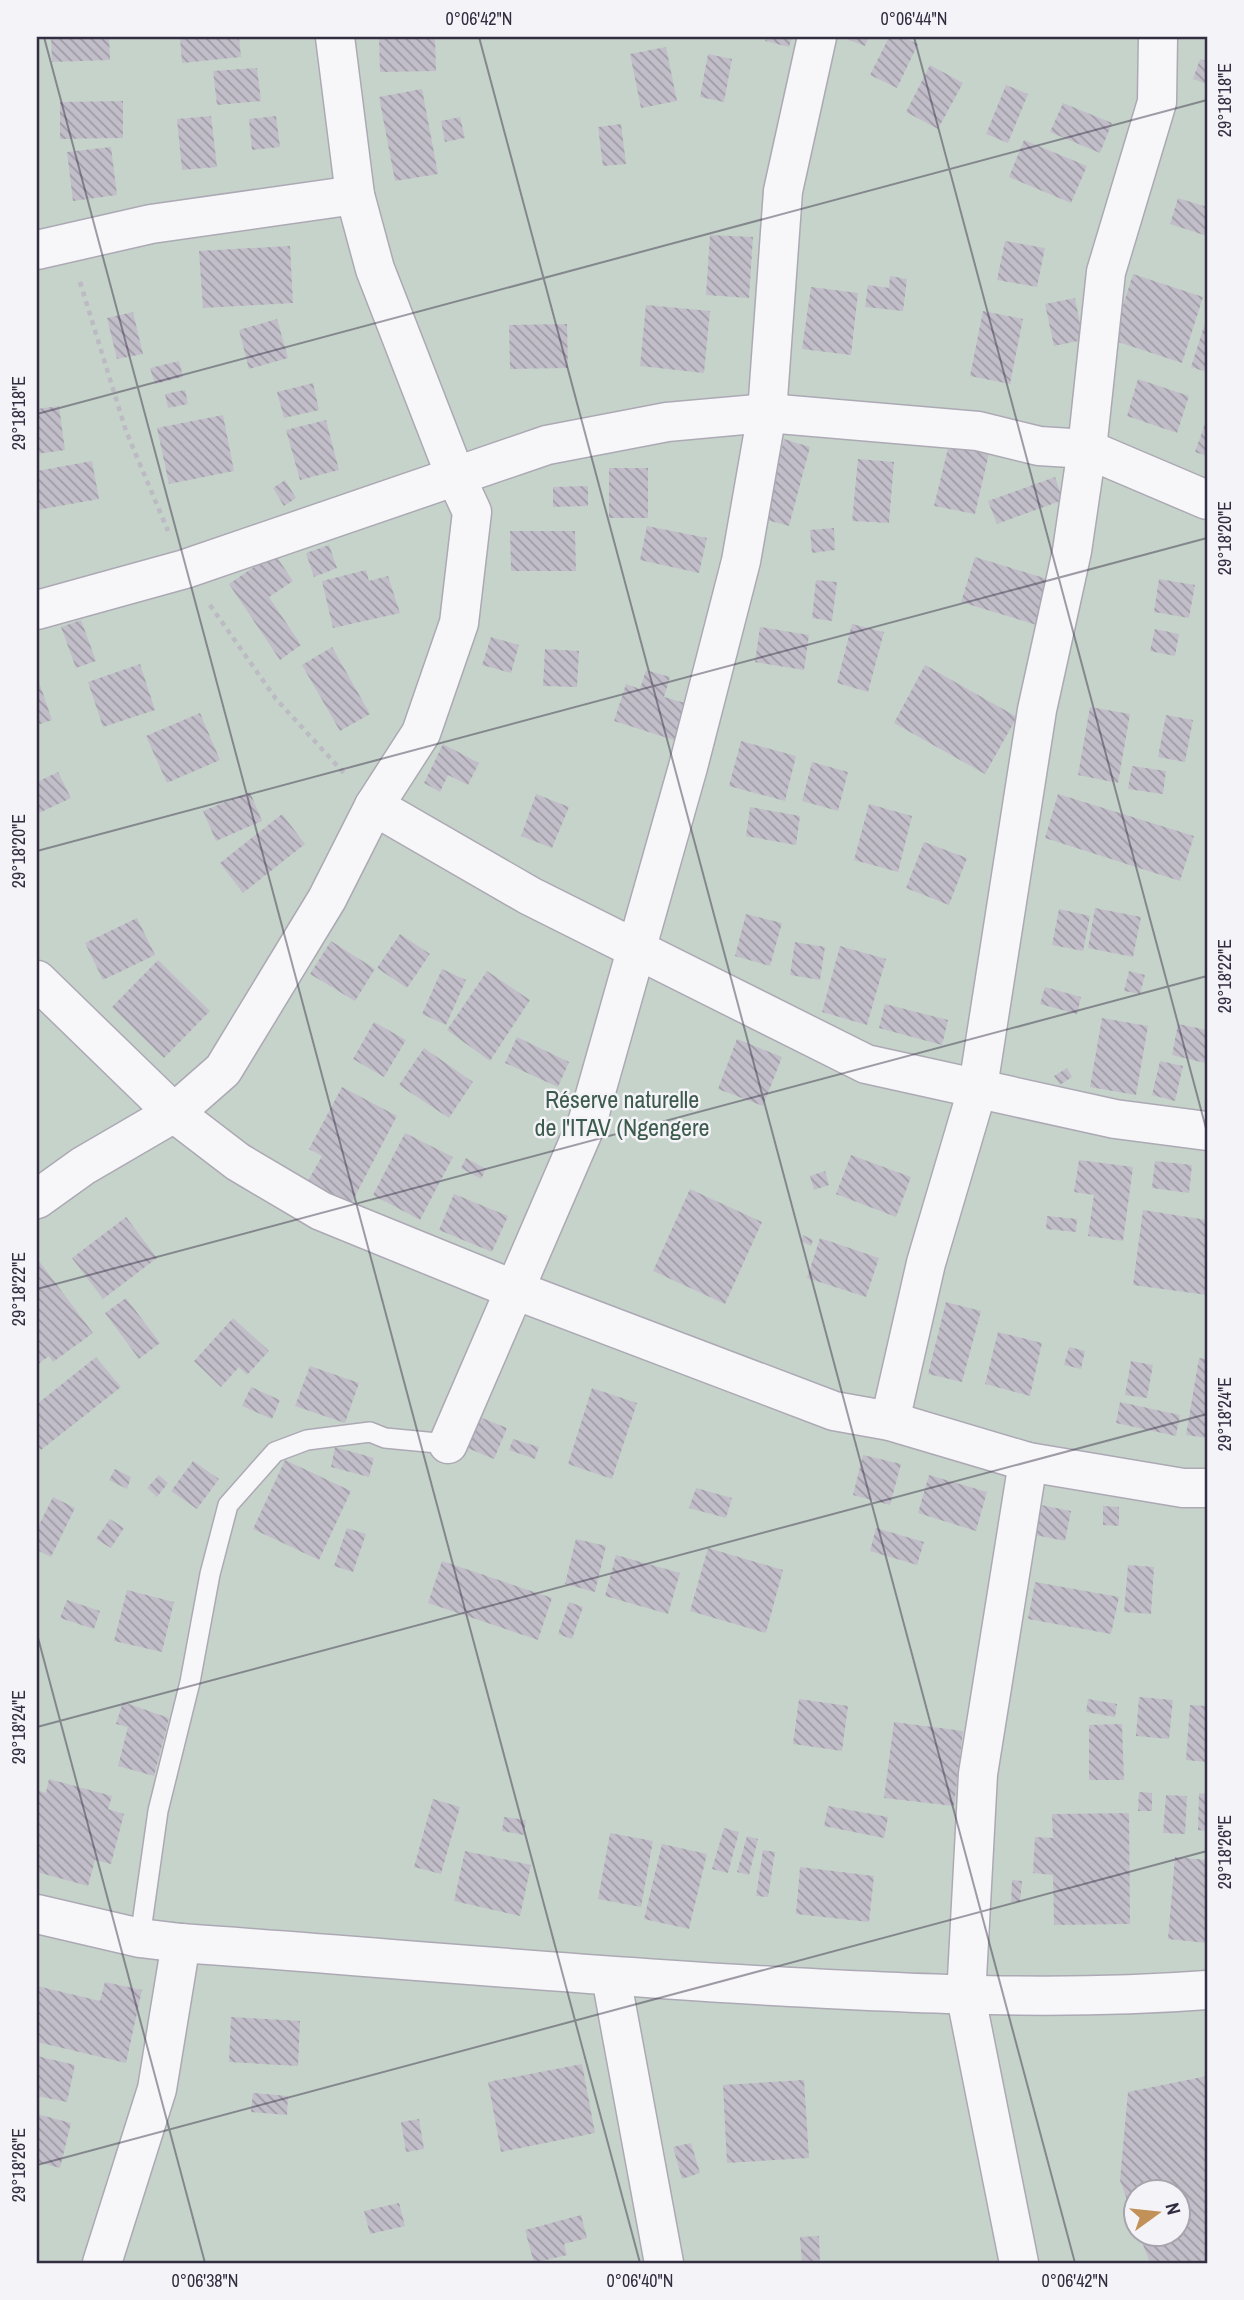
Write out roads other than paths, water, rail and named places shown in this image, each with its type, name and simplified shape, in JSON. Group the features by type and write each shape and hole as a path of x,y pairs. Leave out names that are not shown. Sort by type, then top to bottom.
{"street":[{"path":"37,1199 83,1166 174,1113 223,1070 327,898 374,806 421,733 459,624 472,512 375,269 355,195 335,37"},
{"path":"448,1444 588,1120 688,767 741,561 767,413 783,191 817,37"},
{"path":"890,1421 926,1263 978,1087 1037,710 1072,551 1087,449 1106,272 1157,102 1158,37"},
{"path":"37,250 151,224 355,195"},
{"path":"37,610 185,569 455,475 547,446 640,427 767,413 978,431 1039,446 1087,449 1207,500"},
{"path":"374,806 530,896 866,1064 1115,1119 1207,1132"},
{"path":"37,980 174,1113 238,1162 321,1211 515,1290 834,1411 890,1421 1028,1462 1183,1488 1207,1488"},
{"path":"1019,2263 966,1997 978,1774 1028,1462"},
{"path":"37,1914 140,1938 181,1943 611,1977 966,1997 1112,1997 1207,1990"},
{"path":"102,2263 157,2089 181,1943"},
{"path":"611,1977 664,2263"}],"lane":[{"path":"140,1938 158,1811 190,1682 210,1574 228,1505 275,1452 307,1440 370,1432 385,1438 448,1444"}],"park label":[{"name":"Réserve naturelle de l'ITAV (Ngengere","path":"622,1114"}]}
